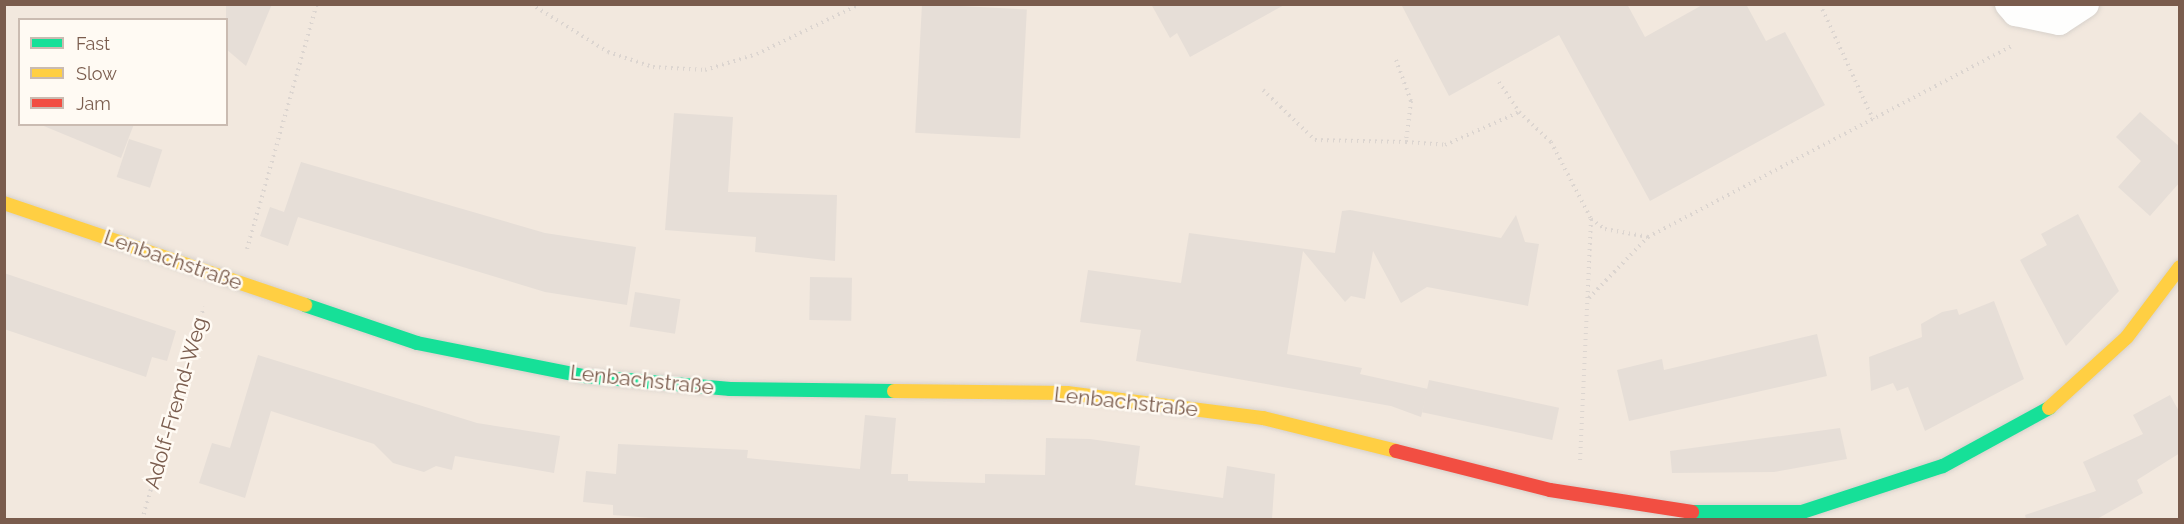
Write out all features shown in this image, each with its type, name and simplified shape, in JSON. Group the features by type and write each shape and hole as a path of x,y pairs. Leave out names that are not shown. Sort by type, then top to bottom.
{"street":[{"path":"2010,4 2016,12 2059,21 2085,4"},
{"name":"Lenbachstraße","path":"4,203 417,343 584,376 730,389 1066,393 1263,418 1550,490 1696,513 1802,512 1943,466 2038,417 2127,337 2180,267"}],"path":[{"path":"237,282 317,4"},
{"path":"531,4 608,52 653,67 705,70 757,54 860,4"},
{"path":"1820,4 1873,119"},
{"path":"1588,299 1648,237 2059,21"},
{"path":"1395,60 1411,101 1406,142"},
{"path":"1499,82 1519,112 1551,142 1591,219 1605,229 1648,237"},
{"path":"1263,90 1315,140 1444,145 1519,112"},
{"path":"1580,466 1591,219"},
{"name":"Adolf-Fremd-Weg","path":"142,519 205,302 229,308 237,282"}],"shaded area":[{"path":"5,5 2179,5 2179,519 5,519"}],"building":[{"path":"226,4 272,4 246,66 228,51 228,18 226,18"},
{"path":"922,4 1027,9 1020,138 915,133"},
{"path":"1151,4 1286,4 1190,57 1177,33 1170,38"},
{"path":"1401,4 1627,4 1645,37 1704,4 1746,4 1766,41 1785,32 1825,105 1650,201 1559,35 1449,96"},
{"path":"2140,112 2180,147 2180,182 2150,216 2118,187 2141,161 2116,137"},
{"path":"674,113 733,117 728,192 837,195 835,261 755,252 756,237 665,230"},
{"path":"44,126 133,126 121,158"},
{"path":"129,139 162,150 150,188 117,177"},
{"path":"301,162 545,233 636,247 627,305 545,292 298,217 288,246 260,236 270,207 284,212"},
{"path":"1350,210 1501,238 1516,215 1525,242 1539,244 1528,306 1427,287 1401,303 1373,251 1365,299 1351,296 1345,302 1303,251 1287,354 1362,368 1360,374 1428,389 1421,417 1391,406 1136,361 1141,330 1080,322 1088,270 1181,283 1189,233 1335,253 1342,211"},
{"path":"2078,214 2119,291 2066,346 2020,260 2047,245 2041,234"},
{"path":"4,273 176,331 167,361 152,357 146,377 4,329"},
{"path":"810,277 852,278 851,321 809,320"},
{"path":"635,292 680,299 675,334 630,327"},
{"path":"1994,301 2024,379 1925,431 1908,387 1897,391 1893,383 1871,391 1869,357 1922,337 1921,324 1942,312 1957,309 1959,315"},
{"path":"1817,334 1827,376 1629,421 1617,370 1662,359 1664,370"},
{"path":"258,355 477,423 560,436 554,473 455,456 452,470 436,466 424,472 393,463 374,444 271,411 245,498 199,483 212,443 230,448"},
{"path":"1429,380 1559,408 1552,440 1422,412"},
{"path":"2170,395 2180,413 2180,453 2137,480 2143,493 2097,519 2026,519 2025,515 2096,491 2083,462 2143,434 2133,415"},
{"path":"865,415 896,418 891,474 908,474 908,481 985,483 985,474 1045,475 1046,438 1090,439 1140,446 1135,485 1223,498 1227,466 1275,474 1272,519 664,519 613,515 613,505 583,502 586,471 616,474 618,444 748,450 747,458 860,469"},
{"path":"1840,428 1847,459 1774,472 1672,473 1670,451"}],"traffic: fast":[{"path":"305,305 417,343 584,376 730,389 894,391"},
{"path":"1692,512 1802,512 1943,466 2049,408"}],"traffic: slow":[{"path":"4,203 305,305"},
{"path":"2049,408 2127,337 2180,267"},
{"path":"894,391 1067,393 1263,418 1396,451"}],"traffic: jam":[{"path":"1396,451 1550,490 1692,512"}]}
